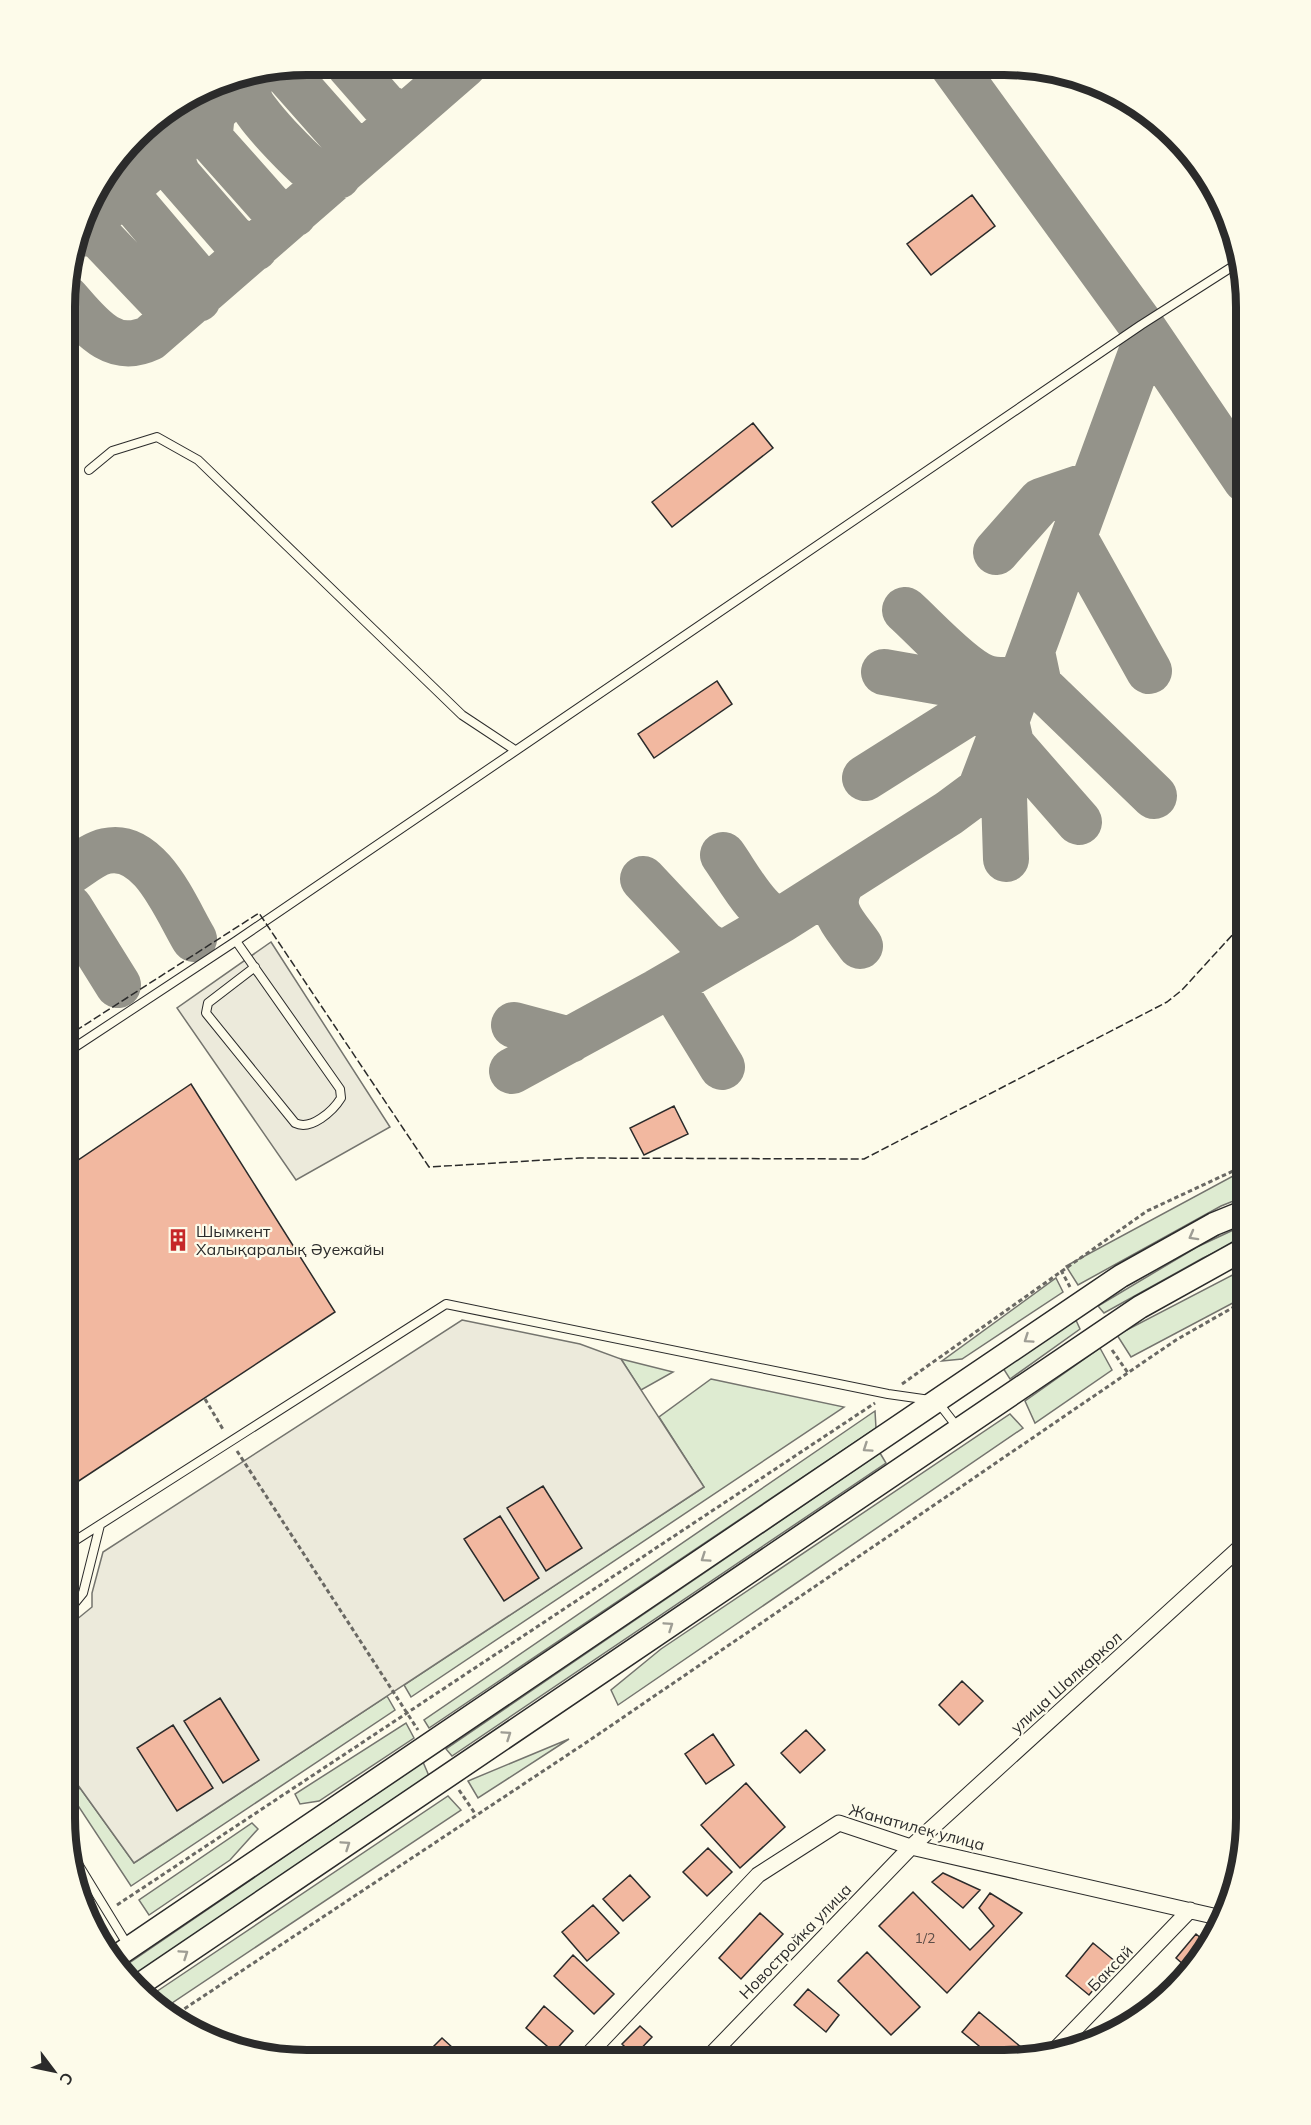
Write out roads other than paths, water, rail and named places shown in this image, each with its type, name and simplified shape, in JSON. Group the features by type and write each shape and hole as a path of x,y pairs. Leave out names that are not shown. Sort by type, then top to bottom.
{"street":[{"path":"121,1954 1121,1276 1214,1224 1236,1214"},
{"path":"143,1982 1140,1306 1236,1253"},
{"name":"улица Шалкаркол","path":"911,1847 1236,1551"},
{"name":"Жанатилек улица","path":"593,2050 758,1875 839,1823 911,1847 1214,1916"},
{"name":"Новостройка улица","path":"716,2050 911,1847"},
{"name":"Баксай","path":"1062,2042 1190,1910"}],"lane":[{"path":"75,1047 237,941 1121,338 1233,266"},
{"path":"89,470 112,451 157,437 198,460 462,715 516,750"},
{"path":"237,941 340,1089 341,1098 336,1106 309,1125 302,1126 295,1123 206,1013 208,1003 255,967"},
{"path":"75,1541 446,1304 799,1373 888,1394 937,1401 959,1430"},
{"path":"75,1603 83,1593 100,1525"},
{"path":"80,1868 106,1912 121,1954"}],"place":[{"name":"Шымкент Халықаралық Әуежайы","path":"178,1240"}]}
